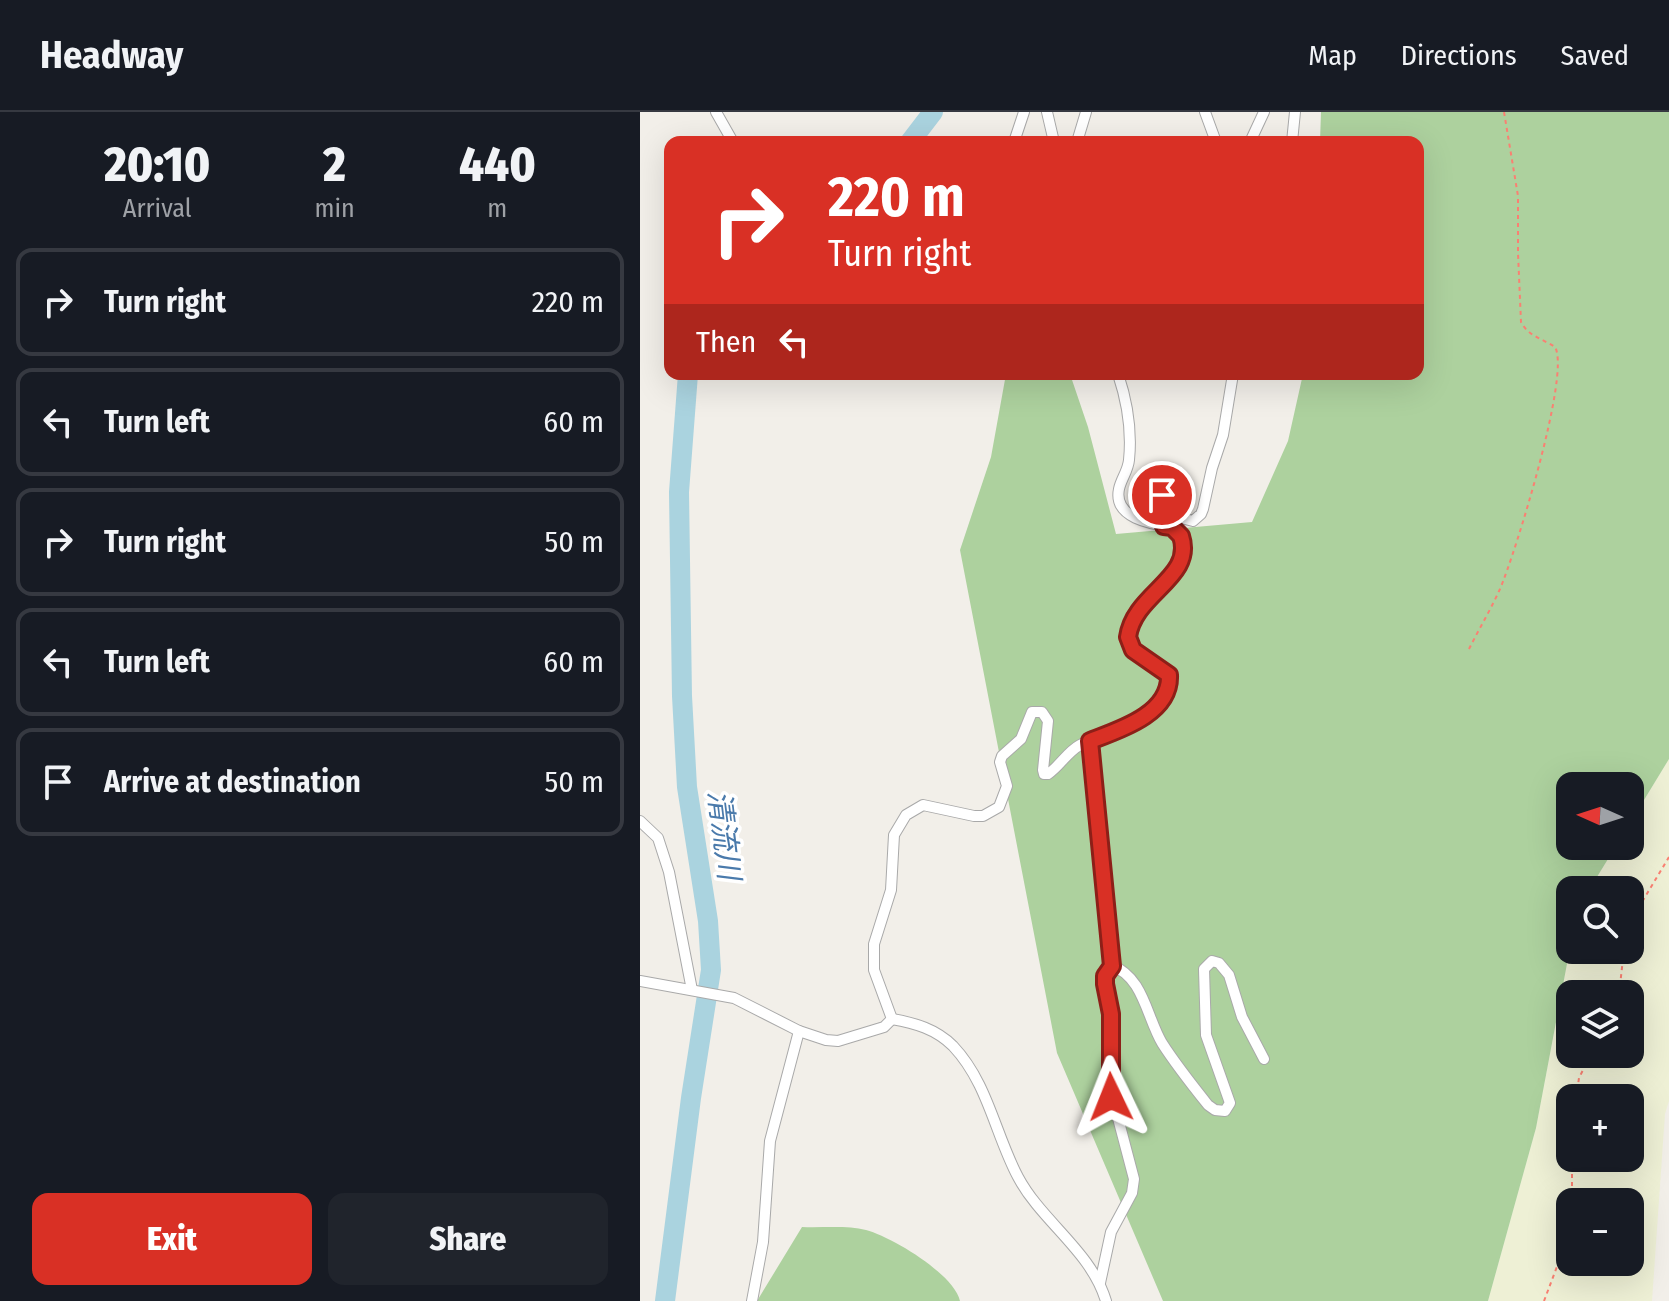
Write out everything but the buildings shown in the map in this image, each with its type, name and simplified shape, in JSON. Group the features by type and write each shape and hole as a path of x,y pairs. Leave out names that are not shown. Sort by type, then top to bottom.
{"street":[{"path":"716,112 730,136"},
{"path":"1016,136 1024,112"},
{"path":"1047,112 1053,136"},
{"path":"1079,136 1086,112"},
{"path":"1205,112 1214,136"},
{"path":"1253,136 1264,112"},
{"path":"1293,136 1295,112"},
{"path":"892,1019 873,963 876,935 891,890 894,835 901,822 912,810 923,805 974,816 993,812 999,807 1007,786 1000,762 1002,756 1021,739 1032,712 1042,712 1048,721 1044,774 1051,773 1072,750 1144,716 1167,693 1169,675 1133,650 1128,637 1137,612 1174,573 1183,558 1181,536 1172,527 1144,522 1127,513 1119,501 1120,485 1129,464 1130,440 1120,380"},
{"path":"1164,526 1159,504 1162,495 1171,498 1185,519 1193,521 1201,514 1223,435 1232,380"},
{"path":"1090,741 1112,966 1105,976 1111,1014 1109,1084 1133,1171 1134,1186 1114,1224 1100,1283"},
{"path":"640,821 653,831 669,872 692,990"},
{"path":"1112,966 1123,970 1135,984 1163,1044 1208,1105 1215,1110 1225,1111 1230,1103 1206,1035 1204,969 1212,961 1219,963 1229,975 1242,1017 1264,1059"},
{"path":"640,981 749,1004 799,1031 826,1040 838,1041 884,1027 892,1019"},
{"path":"892,1019 930,1029 955,1048 982,1089 1018,1177 1092,1269 1106,1301"},
{"path":"752,1301 763,1242 770,1141 799,1031"}],"path":[{"path":"1469,649 1500,588 1514,548 1550,421 1559,359 1555,347 1536,337 1521,322 1518,196 1504,112"},
{"path":"1644,899 1669,857"},
{"path":"1544,1301 1556,1269"}],"green space":[{"path":"1321,112 1669,112 1669,759 1644,800 1644,772 1556,772 1556,860 1607,860 1598,876 1556,876 1556,964 1567,964 1564,980 1556,980 1556,1022 1536,1128 1488,1301 1163,1301 1057,1053 960,550 991,457 1005,380 1072,380 1088,427 1116,534 1252,522 1288,441 1302,380 1424,380 1424,136 1320,136"},
{"path":"1669,759 1669,1101 1665,1114 1652,1301 1488,1301 1536,1128 1556,1022 1556,1068 1644,1068 1644,980 1564,980 1567,964 1644,964 1644,876 1598,876 1607,860 1644,860 1644,800"},
{"path":"802,1227 859,1228 891,1240 934,1269 955,1290 960,1301 757,1301"}],"waterway":[{"name":"清流川","path":"915,136 933,112"},
{"name":"清流川","path":"665,1301 711,970 708,921 687,787 682,696 679,492 688,380"}],"route":[{"path":"1111,1097 1111,1014 1105,976 1112,966 1090,741 1144,716 1167,693 1169,675 1133,650 1128,637 1137,612 1174,573 1183,558 1181,536 1172,527 1164,526 1159,504 1162,495"}]}
